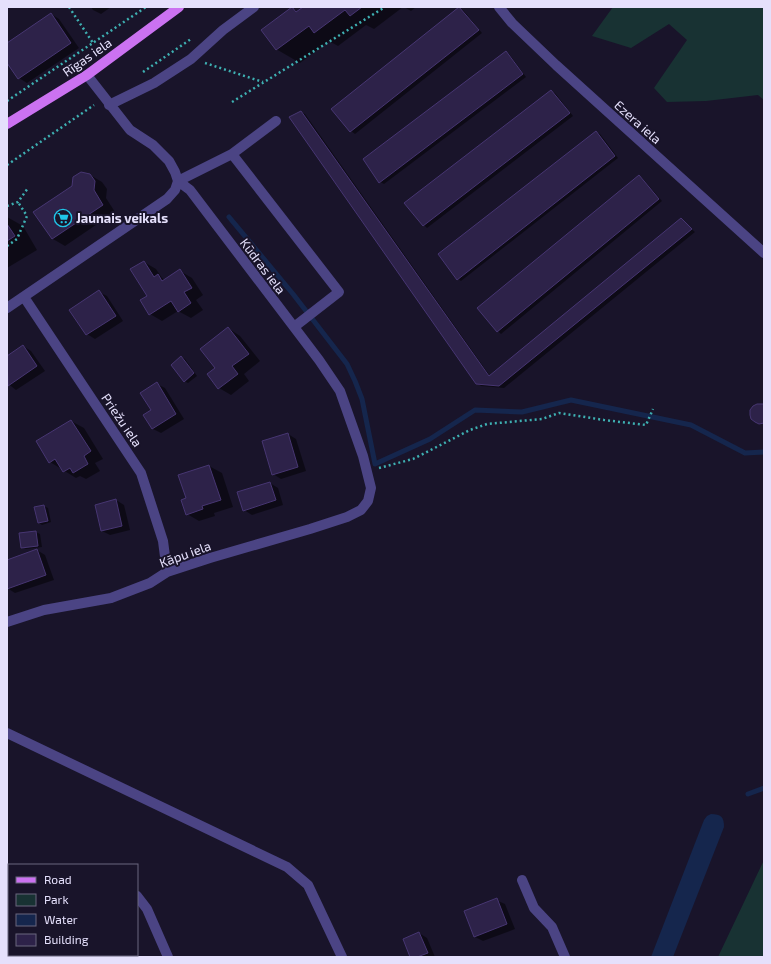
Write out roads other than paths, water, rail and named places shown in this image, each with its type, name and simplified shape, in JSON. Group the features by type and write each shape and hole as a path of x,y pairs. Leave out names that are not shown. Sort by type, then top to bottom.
{"main road":[{"name":"Rīgas iela","path":"7,124 87,75 179,7"}],"street":[{"path":"109,105 154,83 191,59 223,30 254,7"},
{"name":"Ezera iela","path":"499,7 512,23 562,70 764,253"},
{"name":"Kūdras iela","path":"87,75 130,130 153,145 169,161 178,181 190,190 319,360 340,391 367,472 371,488 368,501"},
{"path":"7,308 167,199 175,190 178,181 232,154 276,121"},
{"path":"232,154 339,292 294,327"},
{"name":"Priežu iela","path":"24,297 141,472 163,541 167,572"},
{"name":"Kāpu iela","path":"7,622 44,610 111,598 150,582 167,572 210,558 310,530 347,517 361,510 368,501"},
{"path":"7,733 287,867 308,885 342,957"},
{"path":"522,880 534,908 552,927 565,957"},
{"path":"138,897 147,909 168,957"}],"water":[{"path":"711,814 720,815 723,818 724,827 673,957 651,957 704,820"}],"waterway":[{"path":"229,217 293,294 347,364 362,399 375,464 430,439 475,410 522,412 571,400 691,425 745,453 764,452"},
{"path":"748,794 764,788"}],"place":[{"name":"Jaunais veikals","path":"63,218"}]}
